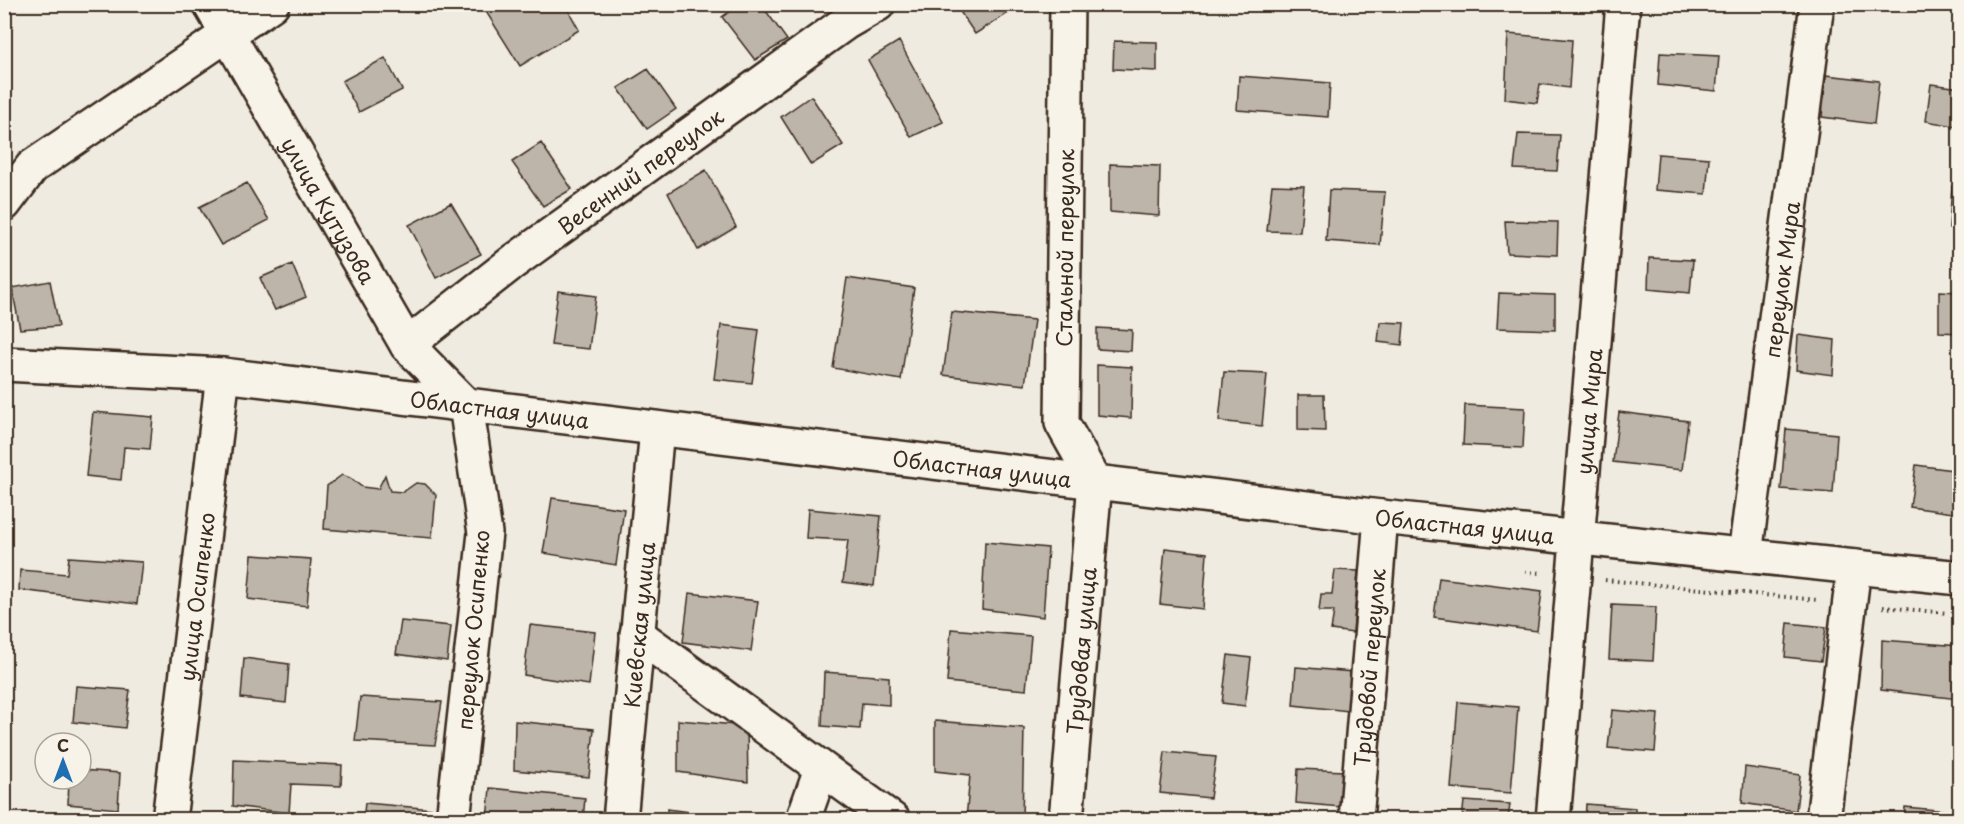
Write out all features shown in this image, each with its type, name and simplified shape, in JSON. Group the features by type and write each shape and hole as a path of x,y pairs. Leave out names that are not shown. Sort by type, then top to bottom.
{"street":[{"name":"улица Кутузова","path":"210,4 408,345 466,405"},
{"path":"4,204 32,167 272,4"},
{"name":"Весенний переулок","path":"408,345 513,262 845,23 878,4"},
{"name":"Стальной переулок","path":"1067,4 1062,423 1095,482"},
{"name":"улица Мира","path":"1553,819 1623,4"},
{"name":"переулок Мира","path":"1745,555 1817,4"},
{"name":"Областная улица","path":"4,364 223,375 1381,517 1959,579"},
{"name":"улица Осипенко","path":"169,819 223,375"},
{"name":"переулок Осипенко","path":"453,819 485,533 466,405"},
{"name":"Киевская улица","path":"620,819 657,429"},
{"name":"Трудовая улица","path":"1066,819 1095,482"},
{"name":"Трудовой переулок","path":"1356,819 1381,517"},
{"path":"1823,819 1854,567"},
{"path":"637,634 893,819"},
{"path":"803,819 821,769"}],"path":[{"path":"1525,572 1948,613"}],"building":[{"path":"494,4 565,4 579,30 520,66 485,10"},
{"path":"741,4 761,4 787,40 755,60 722,17"},
{"path":"955,4 1021,4 1021,5 975,34"},
{"path":"1508,34 1572,40 1569,88 1540,84 1537,103 1505,99"},
{"path":"899,41 943,122 911,137 868,60"},
{"path":"1114,41 1157,42 1157,71 1113,69"},
{"path":"1660,53 1719,56 1716,91 1658,85"},
{"path":"385,58 402,90 359,112 342,81"},
{"path":"648,69 676,109 647,129 618,88"},
{"path":"1826,75 1879,81 1874,124 1822,117"},
{"path":"1239,76 1330,83 1328,117 1237,110"},
{"path":"1931,84 1960,88 1960,127 1926,121"},
{"path":"811,96 843,145 811,165 781,117"},
{"path":"1518,134 1560,135 1557,171 1514,169"},
{"path":"541,143 572,189 543,206 512,162"},
{"path":"1658,154 1709,158 1706,194 1655,190"},
{"path":"1110,164 1160,166 1159,216 1110,212"},
{"path":"706,170 736,227 698,250 668,193"},
{"path":"247,183 269,220 221,245 199,207"},
{"path":"1272,185 1304,186 1300,232 1267,231"},
{"path":"1952,186 1960,187 1960,230 1949,228"},
{"path":"1329,190 1385,192 1380,245 1326,241"},
{"path":"451,203 481,254 436,278 409,225"},
{"path":"1505,221 1558,222 1557,255 1507,253"},
{"path":"1649,258 1693,260 1690,293 1648,289"},
{"path":"292,264 306,297 275,310 260,278"},
{"path":"847,278 914,288 901,380 833,368"},
{"path":"50,281 59,326 20,329 12,288"},
{"path":"558,291 596,296 589,349 551,345"},
{"path":"1939,291 1960,292 1960,333 1939,332"},
{"path":"1499,293 1555,295 1555,330 1497,328"},
{"path":"952,312 1034,320 1025,385 943,375"},
{"path":"1380,322 1404,323 1402,345 1378,342"},
{"path":"721,325 759,330 752,383 714,379"},
{"path":"1097,328 1132,330 1131,351 1097,349"},
{"path":"1798,335 1835,340 1833,375 1796,370"},
{"path":"1097,365 1132,367 1131,418 1097,415"},
{"path":"1224,372 1267,374 1262,426 1219,421"},
{"path":"1298,395 1324,395 1325,431 1298,430"},
{"path":"1465,405 1525,408 1523,448 1463,445"},
{"path":"93,412 153,417 150,449 124,447 121,480 86,476"},
{"path":"1619,412 1688,421 1682,470 1613,462"},
{"path":"1786,429 1837,434 1833,493 1781,489"},
{"path":"1916,465 1960,471 1960,514 1910,507"},
{"path":"342,475 362,487 378,489 385,475 390,491 403,492 416,483 425,484 436,495 432,538 324,529 327,486"},
{"path":"552,498 624,509 616,565 543,553"},
{"path":"808,509 881,516 874,586 843,582 848,540 806,538"},
{"path":"985,542 1048,548 1043,617 982,609"},
{"path":"1165,548 1207,553 1203,609 1160,604"},
{"path":"252,555 311,559 307,606 248,599"},
{"path":"69,557 142,562 137,604 19,590 20,570 67,574"},
{"path":"1335,570 1358,571 1353,633 1331,630 1334,611 1319,611 1321,594 1332,594"},
{"path":"1439,578 1542,591 1537,631 1434,617"},
{"path":"689,593 758,601 751,651 683,642"},
{"path":"1612,605 1656,607 1653,661 1609,659"},
{"path":"401,621 451,626 447,661 396,654"},
{"path":"1788,623 1826,627 1821,661 1785,657"},
{"path":"530,625 595,632 589,685 524,675"},
{"path":"951,629 1031,636 1026,690 947,682"},
{"path":"1882,640 1960,646 1959,699 1881,690"},
{"path":"1228,655 1251,658 1245,706 1222,703"},
{"path":"244,658 289,664 286,703 241,698"},
{"path":"1296,667 1353,672 1349,711 1293,705"},
{"path":"824,672 889,677 889,705 862,703 860,729 822,726"},
{"path":"76,686 130,690 125,728 73,722"},
{"path":"360,697 442,702 435,745 355,741"},
{"path":"1458,702 1518,707 1511,793 1451,788"},
{"path":"1612,710 1658,714 1655,752 1608,748"},
{"path":"678,720 747,726 748,782 678,772"},
{"path":"515,721 594,729 589,777 514,770"},
{"path":"935,721 1024,728 1022,820 966,820 970,775 935,771"},
{"path":"1165,752 1216,757 1210,798 1160,793"},
{"path":"234,760 342,765 341,786 291,784 289,813 233,806"},
{"path":"1745,767 1800,775 1796,811 1742,803"},
{"path":"1298,769 1344,771 1341,807 1296,803"},
{"path":"93,771 120,773 118,809 68,804 69,791 93,791"},
{"path":"490,788 585,798 583,820 487,820"},
{"path":"1464,801 1510,804 1508,820 1462,820"},
{"path":"365,803 433,809 432,820 363,820"},
{"path":"1586,804 1635,808 1635,820 1585,820"},
{"path":"1905,807 1947,811 1946,820 1904,820"},
{"path":"667,809 741,819 741,820 667,820"}]}
